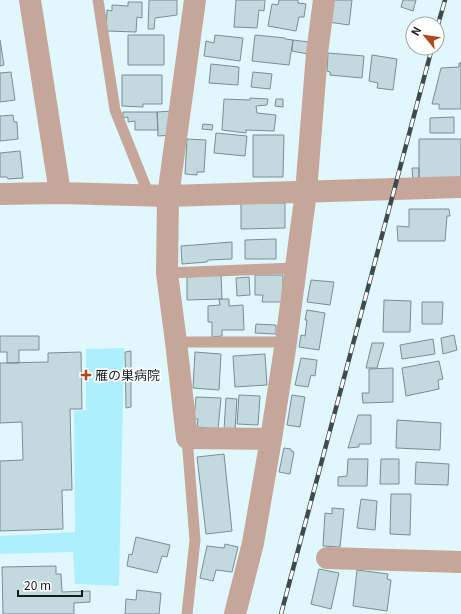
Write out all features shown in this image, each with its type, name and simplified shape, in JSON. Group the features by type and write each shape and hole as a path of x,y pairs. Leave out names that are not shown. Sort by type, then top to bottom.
{"street":[{"path":"30,0 60,193"},
{"path":"195,0 158,196 187,438 271,439"},
{"path":"235,614 253,543 286,342 306,192 317,53 324,0"},
{"path":"0,194 60,193 158,196 461,187"},
{"path":"327,558 461,562"}],"lane":[{"path":"98,0 115,110 158,196"},
{"path":"167,273 296,268"},
{"path":"176,342 286,342"},
{"path":"187,438 195,540 187,614"}],"shaded area":[{"path":"124,348 119,586 75,584 73,552 0,554 0,536 75,532 74,411 86,410 86,349"}],"building":[{"path":"149,0 177,0 177,15 155,18 154,29 148,29"},
{"path":"236,0 265,0 264,11 259,10 257,28 234,27"},
{"path":"279,0 298,0 298,3 306,4 304,17 299,17 296,31 268,26 272,4 278,5"},
{"path":"331,0 352,0 349,25 328,22"},
{"path":"403,0 416,0 413,11 401,7"},
{"path":"128,2 142,2 142,18 137,17 136,32 106,31 107,10 112,11 112,5 128,6"},
{"path":"128,35 164,35 164,65 128,65"},
{"path":"215,35 243,38 240,61 204,56 206,41 214,43"},
{"path":"255,35 293,40 289,65 252,61"},
{"path":"0,40 4,65 0,66"},
{"path":"293,40 309,42 308,54 292,51"},
{"path":"328,53 364,56 362,78 330,75 330,72 327,71"},
{"path":"372,55 397,59 393,90 377,88 378,83 369,81"},
{"path":"459,63 461,63 461,109 439,109 439,104 432,104 441,68 459,67"},
{"path":"211,64 239,67 238,85 209,83"},
{"path":"11,72 15,100 0,102 0,73"},
{"path":"253,72 272,74 270,89 251,87"},
{"path":"122,75 162,75 162,104 143,104 143,107 122,106"},
{"path":"250,98 268,99 267,105 256,106 257,113 276,115 274,131 246,130 246,133 222,130 224,99 250,100"},
{"path":"276,99 283,99 283,107 275,106"},
{"path":"172,111 173,135 158,136 157,112"},
{"path":"123,112 157,112 158,130 135,130 135,121 128,122 128,117 123,118"},
{"path":"13,115 14,122 17,122 18,139 0,141 0,116"},
{"path":"454,117 454,133 430,133 430,118"},
{"path":"203,124 213,125 212,130 202,129"},
{"path":"216,133 247,136 245,156 214,153"},
{"path":"253,135 284,135 283,177 253,177"},
{"path":"187,139 206,140 204,172 197,172 197,175 185,174"},
{"path":"419,139 461,139 461,181 419,181"},
{"path":"20,151 23,178 8,179 7,177 0,177 0,153"},
{"path":"412,168 419,168 419,181 413,181"},
{"path":"241,203 285,203 285,228 241,229"},
{"path":"409,209 449,209 450,216 447,216 445,241 398,241 397,226 409,227"},
{"path":"276,239 276,259 245,259 245,240"},
{"path":"232,242 232,259 208,260 207,262 182,264 181,246"},
{"path":"221,275 222,299 187,300 187,277"},
{"path":"255,275 283,275 283,302 262,302 263,295 255,295"},
{"path":"249,277 250,295 237,296 236,278"},
{"path":"311,280 334,282 330,305 307,302"},
{"path":"219,299 229,299 229,306 243,305 244,330 222,330 222,336 212,337 212,322 208,322 208,306 220,305"},
{"path":"384,300 411,301 410,332 383,332"},
{"path":"422,302 443,302 442,324 422,324"},
{"path":"307,310 325,313 319,350 299,347 301,335 305,336 307,320 305,320"},
{"path":"256,324 276,325 276,334 255,333"},
{"path":"454,335 457,350 443,354 441,338"},
{"path":"0,336 39,336 39,350 19,350 19,363 7,363 7,352 0,352"},
{"path":"433,339 435,354 402,359 400,345"},
{"path":"372,343 384,343 377,368 366,368"},
{"path":"131,351 131,407 126,408 125,352"},
{"path":"81,352 82,409 70,409 72,490 62,490 63,529 0,531 0,461 23,460 22,422 0,423 0,363 48,362 48,353"},
{"path":"195,352 221,354 219,390 193,388"},
{"path":"265,354 267,385 235,387 233,356"},
{"path":"301,358 317,360 315,376 311,375 308,387 295,385"},
{"path":"439,361 443,379 438,380 439,389 406,396 402,368"},
{"path":"393,368 393,402 363,403 362,393 369,393 369,369"},
{"path":"239,395 260,396 258,425 237,424"},
{"path":"292,395 305,397 300,427 287,425"},
{"path":"196,397 221,398 218,429 197,427 198,419 194,419"},
{"path":"226,398 237,399 235,430 224,430"},
{"path":"358,415 371,415 371,444 359,444 359,447 348,448"},
{"path":"397,420 441,423 440,450 396,448"},
{"path":"284,448 291,449 291,451 294,452 290,474 279,472"},
{"path":"224,454 232,531 206,534 197,457"},
{"path":"348,459 368,459 367,486 338,486 338,477 347,476"},
{"path":"381,459 399,459 399,484 380,484"},
{"path":"416,462 449,464 448,485 415,484"},
{"path":"391,494 411,494 410,535 390,534"},
{"path":"361,499 377,501 375,530 357,528"},
{"path":"332,508 344,509 340,547 323,546 325,513 332,514"},
{"path":"136,537 170,545 167,557 162,556 157,573 127,566 129,554 132,555"},
{"path":"225,544 238,547 232,572 216,570 213,581 200,578 207,546 224,548"},
{"path":"56,566 56,574 61,574 62,592 90,591 90,602 74,603 74,614 3,614 2,567"},
{"path":"319,569 339,573 331,609 311,604"},
{"path":"357,570 388,574 387,579 391,580 387,611 353,606"},
{"path":"137,590 161,593 159,614 125,614 126,599 136,600"}],"railway":[{"path":"440,16 445,0"},
{"path":"281,614 430,56"}],"place":[{"name":"雁の巣病院","path":"86,375"}]}
